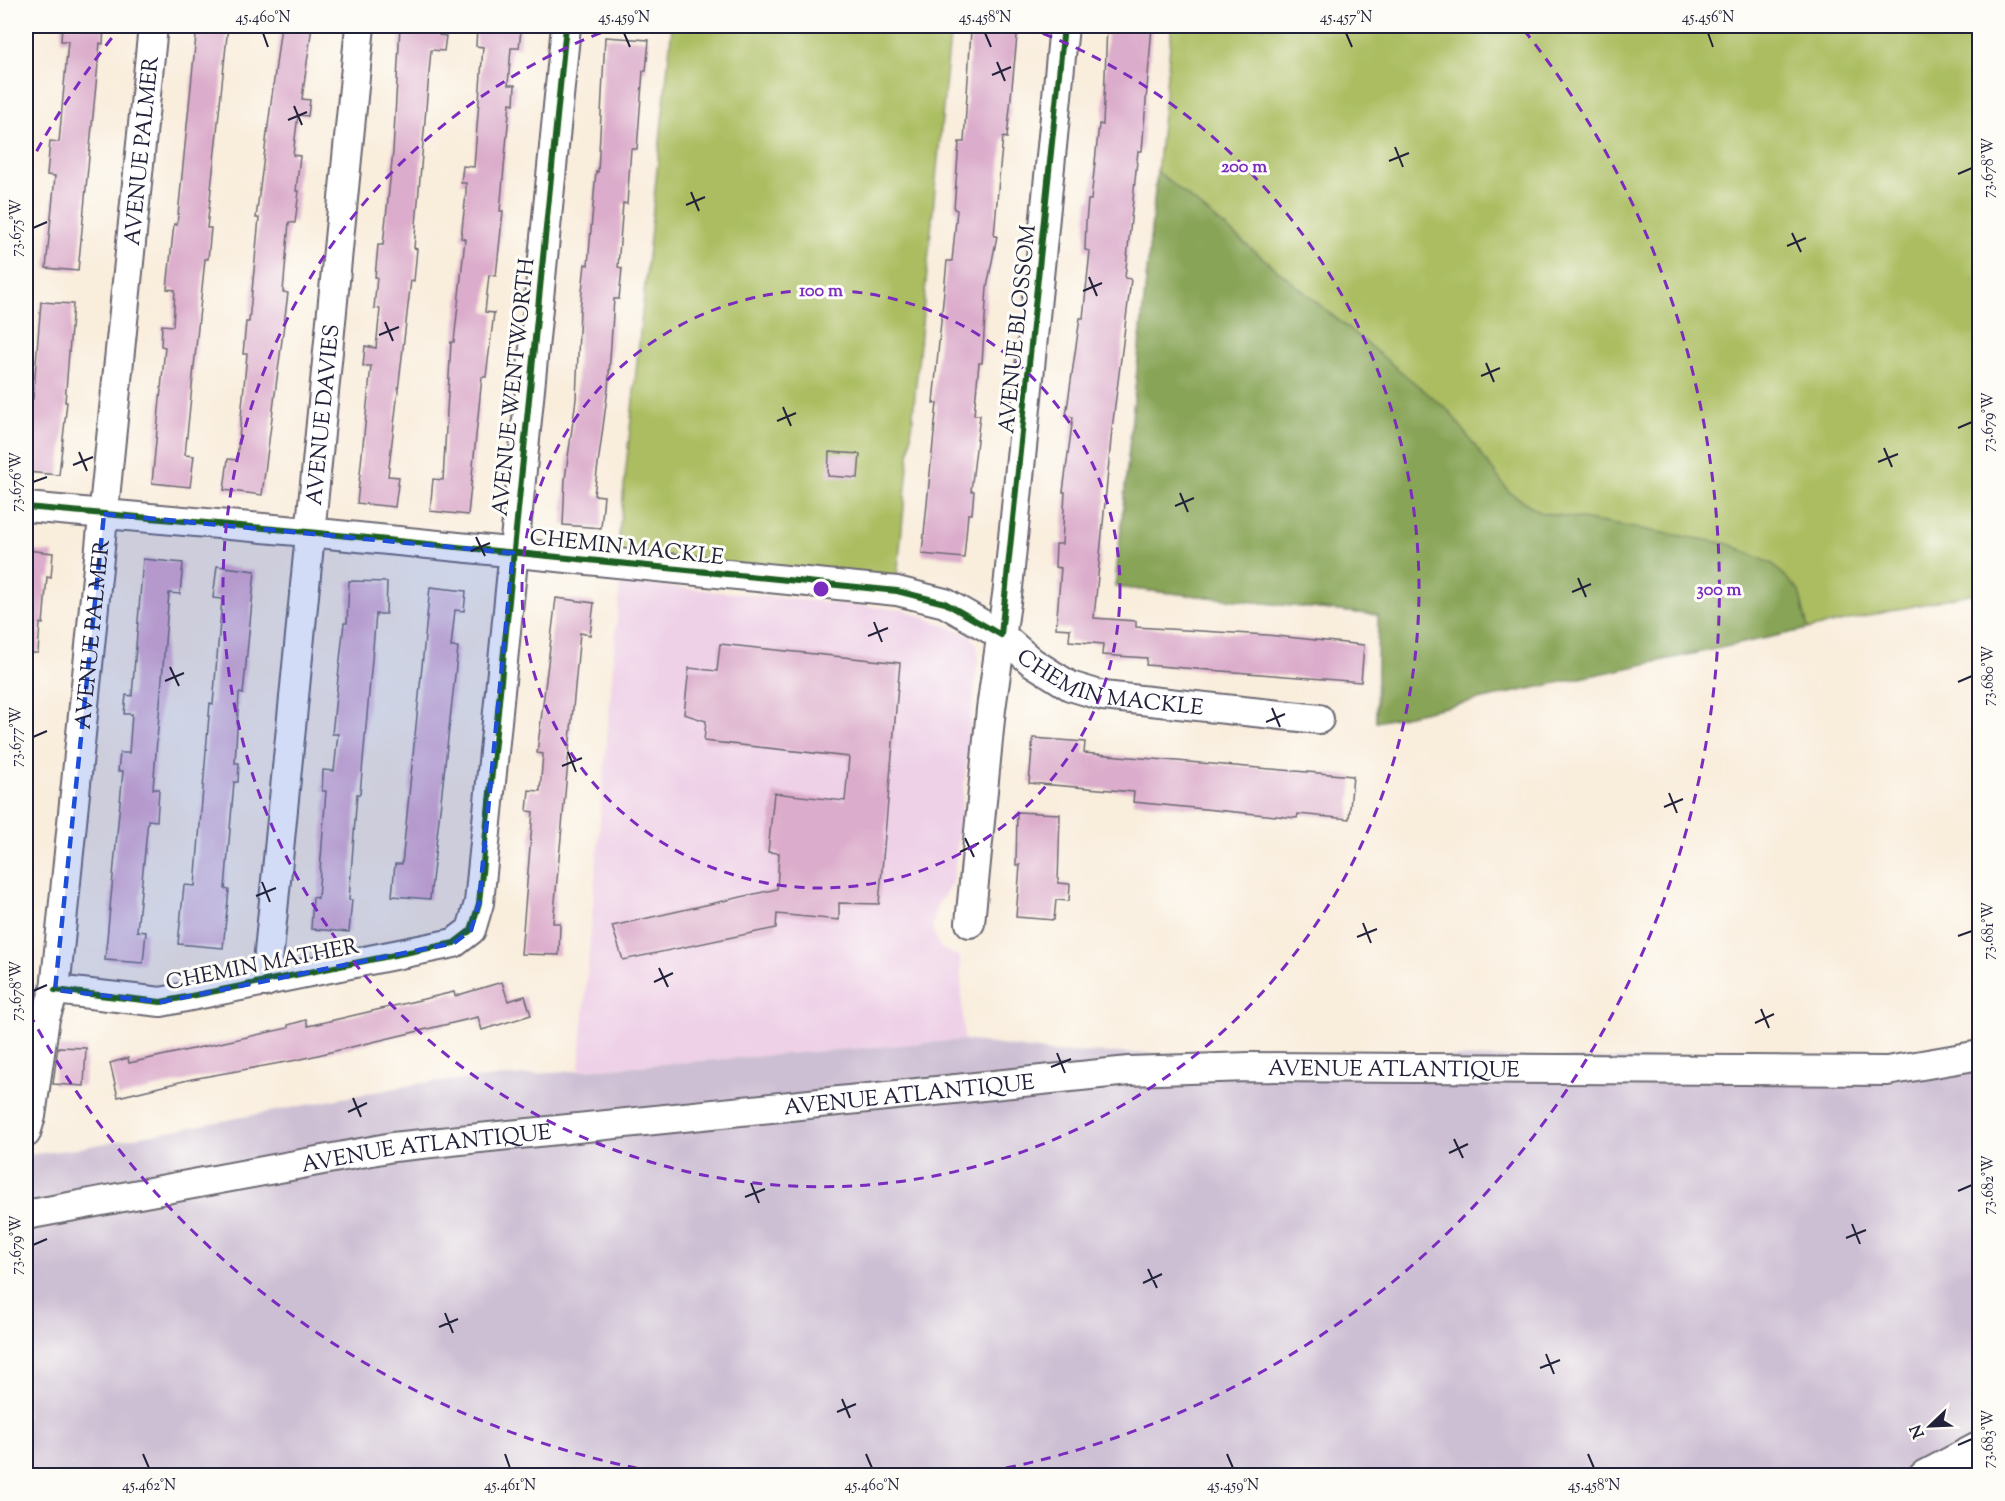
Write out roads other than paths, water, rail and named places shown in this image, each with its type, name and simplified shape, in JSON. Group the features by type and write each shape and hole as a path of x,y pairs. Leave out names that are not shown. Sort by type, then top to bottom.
{"street":[{"name":"AVENUE PALMER","path":"26,1133 31,1116 45,1018 55,990 153,26"},
{"name":"AVENUE DAVIES","path":"266,982 308,532 360,26"},
{"name":"AVENUE WENTWORTH","path":"471,930 479,903 566,26"},
{"name":"AVENUE BLOSSOM","path":"970,922 1064,26"},
{"name":"CHEMIN MACKLE","path":"26,507 308,532 897,591 945,603 1001,635 1032,662 1070,686 1103,696 1319,719"},
{"name":"CHEMIN MATHER","path":"55,990 161,1002 453,943 471,930"},
{"name":"AVENUE ATLANTIQUE","path":"26,1215 393,1147 1129,1071 1249,1067 1887,1071 1980,1055"},
{"path":"1923,1476 1980,1446"}]}
